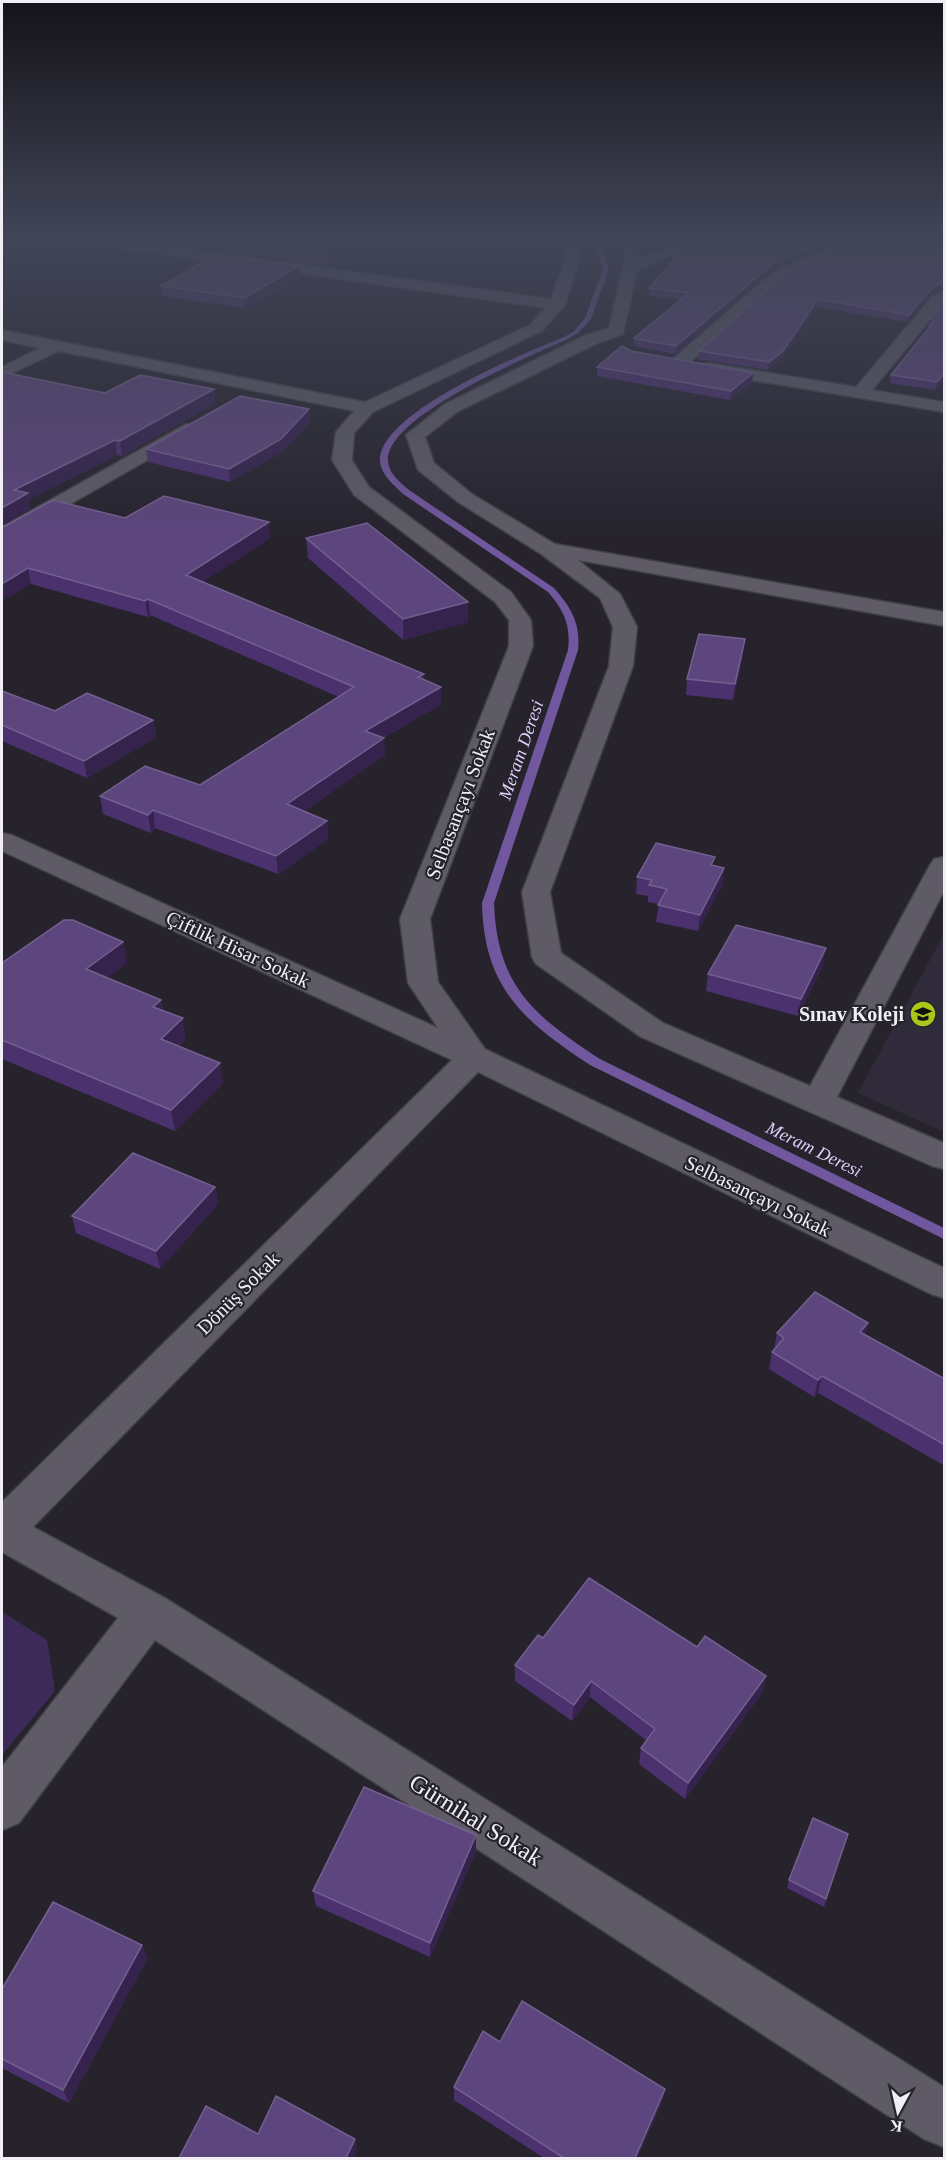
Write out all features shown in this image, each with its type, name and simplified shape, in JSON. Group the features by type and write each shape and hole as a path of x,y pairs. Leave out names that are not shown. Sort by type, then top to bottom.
{"street":[{"path":"7,336 367,408"},
{"name":"Selbasançayı Sokak","path":"520,336 367,408 345,432 342,460 361,491 503,597 520,620 521,646 415,919 423,983 474,1057 945,1284"},
{"path":"614,336 611,341 451,408 415,435 425,466 465,498 549,549 609,594 625,627 621,666 537,892 546,957 652,1030 945,1157"},
{"path":"680,362 710,336"},
{"path":"860,393 909,336"},
{"path":"2,374 59,345"},
{"path":"661,358 945,407"},
{"path":"233,403 263,386"},
{"path":"2,535 203,420"},
{"path":"549,549 945,619"},
{"name":"Çiftlik Hisar Sokak","path":"2,841 474,1057"},
{"path":"818,1102 945,865"},
{"name":"Dönüş Sokak","path":"2,1530 474,1057"},
{"name":"Gürnihal Sokak","path":"2,1530 149,1612 945,2118"},
{"path":"2,1806 149,1612"}],"shaded area":[{"name":"Sınav Koleji","path":"944,934 944,1132 858,1093"},
{"path":"2,1612 47,1640 55,1691 2,1755"}],"building":[{"path":"637,336 688,336 676,346 634,338"},
{"path":"716,336 793,336 783,351 769,362 699,351"},
{"path":"922,336 945,336 945,372 937,382 891,375"},
{"path":"622,346 631,351 753,373 731,391 597,367"},
{"path":"2,372 105,393 140,375 214,389 120,441 115,440 14,490 28,493 2,508"},
{"path":"240,396 309,409 281,439 229,469 146,449"},
{"path":"164,496 269,522 186,575 424,674 418,677 441,687 365,731 384,738 287,804 327,821 276,856 153,810 148,815 100,796 145,766 200,785 354,687 148,599 145,601 28,568 2,584 2,527 53,500 125,518"},
{"path":"367,523 468,602 403,619 306,538"},
{"path":"699,634 745,639 735,684 687,679"},
{"path":"2,691 55,711 87,693 153,720 84,761 2,725"},
{"path":"656,843 715,857 711,865 724,868 700,915 658,905 667,889 649,885 652,880 637,877"},
{"path":"64,920 73,920 123,942 86,969 161,1000 153,1007 183,1018 161,1039 220,1063 171,1110 2,1040 2,963"},
{"path":"736,925 826,948 801,999 708,974"},
{"path":"133,1153 215,1187 156,1251 72,1216"},
{"path":"815,1292 868,1323 860,1332 945,1379 945,1445 822,1376 818,1380 772,1352 784,1338 777,1333"},
{"path":"589,1578 697,1647 705,1636 766,1676 688,1783 641,1748 655,1729 591,1681 574,1705 515,1665 538,1635 543,1638"},
{"path":"364,1787 476,1835 430,1943 313,1891"},
{"path":"813,1818 848,1834 826,1899 789,1880"},
{"path":"53,1902 142,1945 63,2090 2,2059 2,1989"},
{"path":"522,2001 665,2089 635,2158 564,2158 454,2087 483,2031 500,2042"},
{"path":"276,2096 355,2139 346,2158 179,2158 206,2106 258,2134"}],"waterway":[{"name":"Meram Deresi","path":"570,336 492,371 432,405 407,423 390,441 384,458 388,473 406,492 551,590 567,610 573,625 573,650 488,903 489,931 494,956 517,998 533,1015 552,1032 595,1062 944,1234"}],"place":[{"name":"Sınav Koleji","path":"923,1014"}]}
